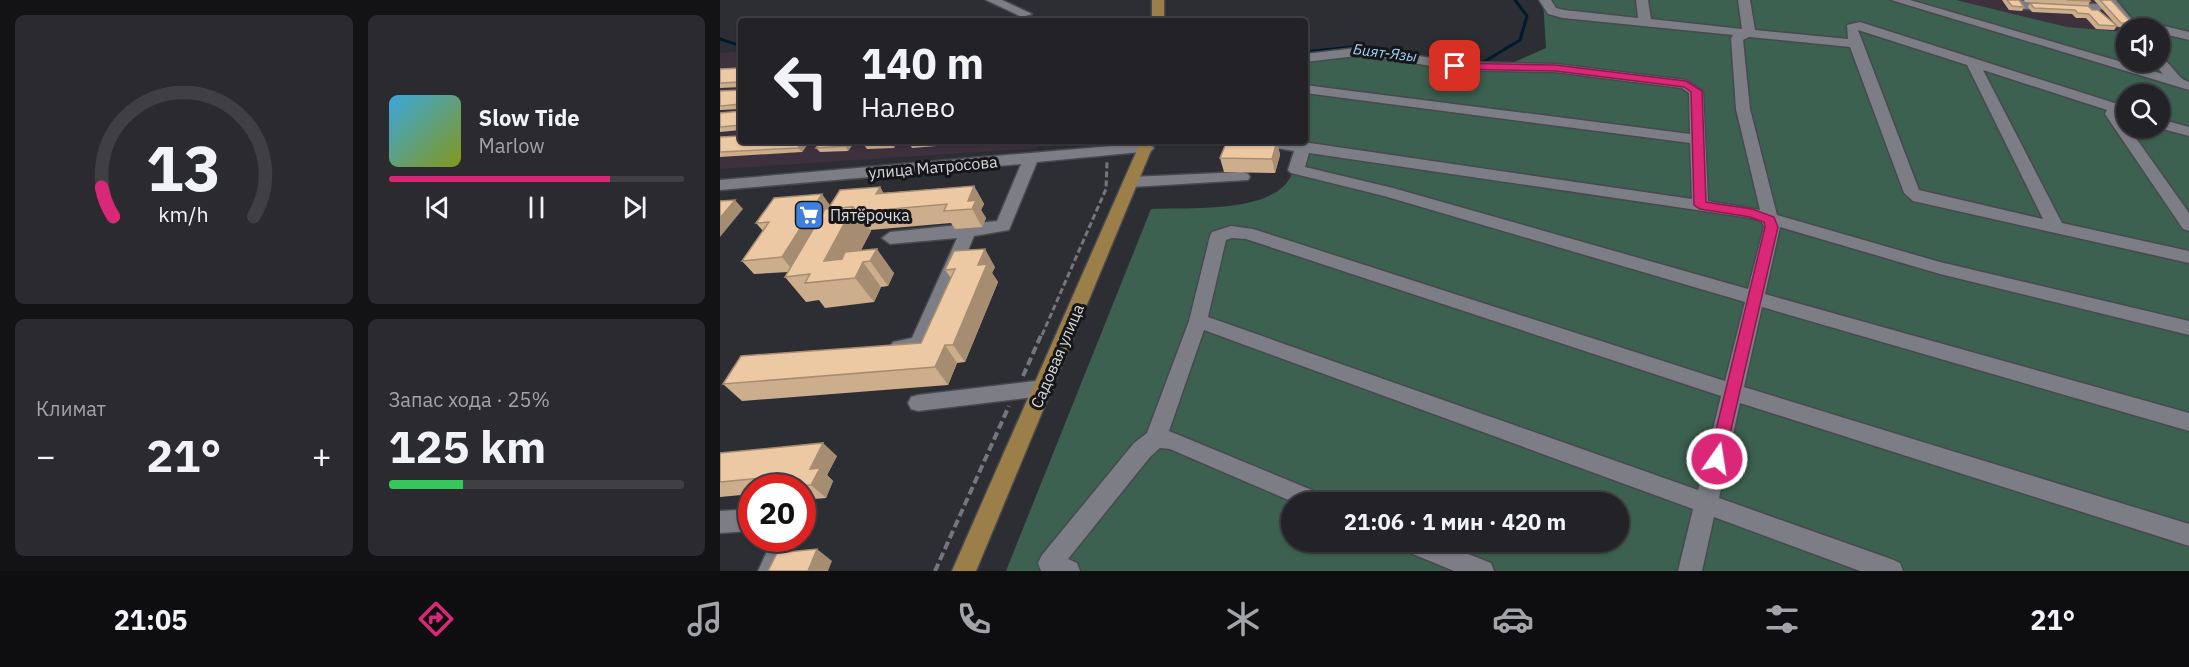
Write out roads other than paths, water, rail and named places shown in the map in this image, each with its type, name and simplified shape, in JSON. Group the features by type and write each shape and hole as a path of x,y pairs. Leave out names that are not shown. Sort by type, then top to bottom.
{"main road":[{"path":"1158,0 1158,18"},
{"name":"Садовая улица","path":"964,571 1147,145"}],"street":[{"path":"992,0 1026,15"},
{"path":"1545,0 1552,11 1563,14 1855,44"},
{"path":"1642,0 1645,22"},
{"path":"1690,571 1772,227 1743,109 1737,38 1749,32 1744,0"},
{"path":"1897,0 2182,84"},
{"path":"2019,0 2023,5 2097,8"},
{"path":"2109,0 2124,18"},
{"path":"2116,108 1860,27 1851,28 1912,194 2189,257"},
{"path":"2170,32 2189,36"},
{"path":"1308,58 1365,51 1455,66 1555,68 1686,84 1696,91 1700,205"},
{"path":"1972,62 2056,228"},
{"path":"2170,72 2182,84 2189,97"},
{"path":"1308,89 1697,139"},
{"path":"2170,126 2189,132"},
{"path":"2129,138 2189,225"},
{"path":"1282,144 1752,213 1940,268 2189,328"},
{"name":"улица Матросова","path":"722,187 1107,152 1147,145"},
{"path":"1303,147 1296,170 1387,192 2189,422"},
{"path":"890,238 1003,226 1031,158"},
{"path":"1132,182 1242,177"},
{"path":"884,349 920,345 968,231"},
{"path":"1068,571 1050,563 1142,450 1156,440 1198,321 1218,236 1231,231 1247,233 1733,392 2189,535"},
{"path":"1198,321 1240,334 1891,571"},
{"path":"918,403 1043,388"},
{"path":"1156,440 1172,440 1293,492"},
{"path":"720,522 738,521"},
{"path":"770,571 779,552"},
{"path":"1435,552 1482,571"}],"waterway":[{"name":"Бият-Язы","path":"1477,66 1520,40 1527,16 1515,0"},
{"name":"Бият-Язы","path":"720,39 738,45"},
{"name":"Бият-Язы","path":"1308,52 1352,47 1362,49"}],"place":[{"name":"Пятёрочка","path":"809,215"}]}
